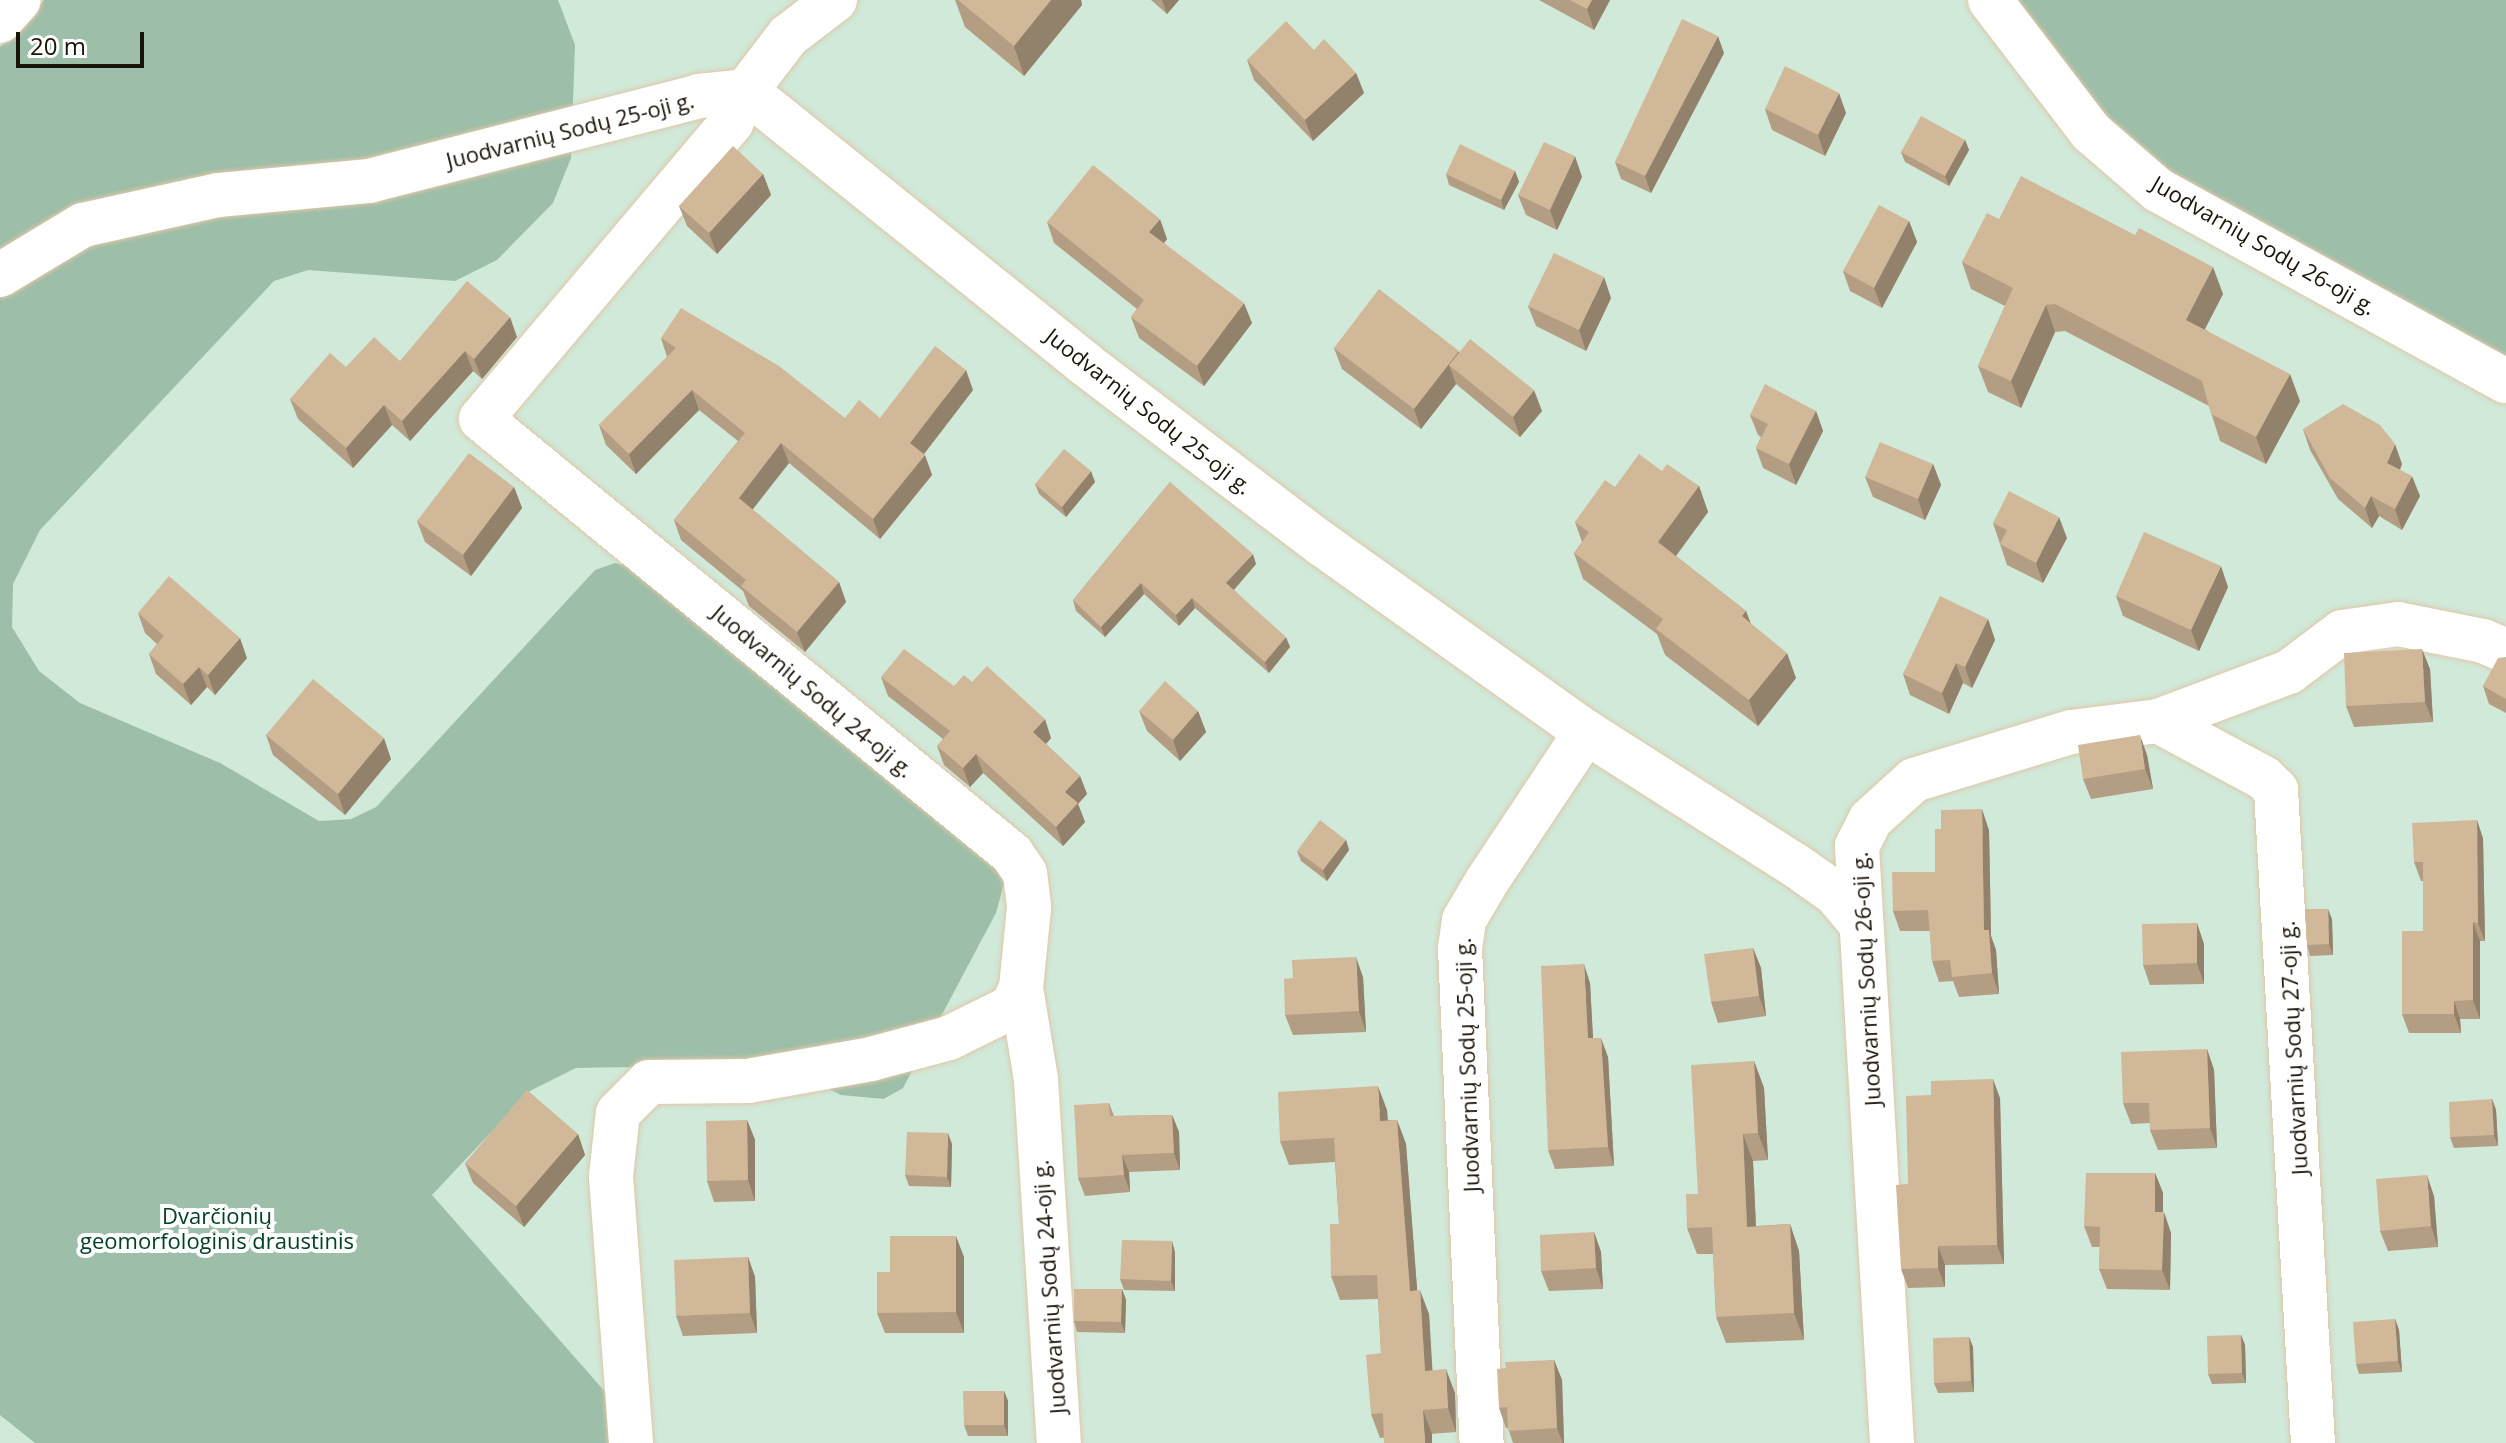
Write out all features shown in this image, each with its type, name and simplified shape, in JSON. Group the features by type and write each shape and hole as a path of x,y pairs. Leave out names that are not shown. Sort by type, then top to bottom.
{"street":[{"path":"0,21 19,0"},
{"path":"746,91 788,36 835,0"},
{"name":"Juodvarnių Sodų 26-oji g.","path":"1990,0 2091,132 2158,190 2506,381"},
{"name":"Juodvarnių Sodų 25-oji g.","path":"0,275 83,225 218,195 369,181 699,96 746,91 1084,363 1322,544 1586,732 1464,920 1460,948 1482,1443"},
{"name":"Juodvarnių Sodų 24-oji g.","path":"746,91 731,123 481,419 1012,854 1025,873 1029,908 1021,988 1036,1080 1059,1443"},
{"name":"Juodvarnių Sodų 26-oji g.","path":"1892,1443 1857,846 1870,820 1914,780 2071,732 2158,721 2289,672 2342,632 2398,624 2483,641 2506,651"},
{"name":"Juodvarnių Sodų 27-oji g.","path":"2158,721 2264,778 2276,790 2313,1443"},
{"path":"1586,732 1795,865 1835,893 1861,924"},
{"path":"1795,865 1857,846"},
{"path":"631,1443 611,1176 618,1113 649,1082 748,1081 871,1059 949,1038 1012,1007 1021,988"}],"green space":[{"path":"0,0 2506,0 2506,1443 0,1443","holes":["615,563 996,913 903,1087 885,1099 782,1065 576,1068 530,1091 432,1194 320,821 351,819 376,807 595,570"]},
{"name":"Dvarčionių geomorfologinis draustinis","path":"44,0 558,0 575,45 571,158 553,203 497,260 455,281 308,270 274,281 40,530 13,584 12,627 39,671 80,703 220,763 319,821 351,819 376,807 595,570 615,563 641,569 992,847 1005,880 996,913 903,1088 884,1099 841,1095 782,1065 576,1068 530,1091 432,1195 615,1403 617,1443 35,1443 0,1415 0,47"},
{"path":"1998,0 2506,0 2506,364 2143,160"}],"building":[{"path":"958,0 1051,0 1014,46"},
{"path":"1570,0 1592,0 1587,9"},
{"path":"1682,19 1718,36 1645,176 1615,162"},
{"path":"1286,21 1314,50 1324,39 1356,73 1305,120 1247,60"},
{"path":"1785,66 1839,93 1818,135 1765,109"},
{"path":"1921,116 1965,140 1945,176 1901,152"},
{"path":"1544,142 1575,156 1550,210 1518,195"},
{"path":"1460,144 1515,171 1501,200 1446,174"},
{"path":"733,146 763,174 709,233 679,206"},
{"path":"1093,165 1160,219 1149,232 1244,303 1197,366 1131,317 1144,300 1047,222"},
{"path":"2021,176 2135,235 2139,228 2213,267 2186,320 2290,374 2256,437 2211,414 2202,381 2055,304 2046,305 2011,381 1978,366 2013,288 1962,262 1987,213 1999,219"},
{"path":"1879,205 1909,221 1874,288 1843,271"},
{"path":"1554,253 1604,277 1579,330 1528,306"},
{"path":"467,281 510,317 474,359 465,351 402,421 384,405 346,448 290,399 330,353 346,367 374,337 400,361"},
{"path":"1379,289 1459,351 1414,409 1334,348"},
{"path":"681,308 779,366 845,418 859,400 880,418 935,346 966,370 910,443 925,455 873,519 781,443 739,498 839,582 797,632 741,586 746,580 674,520 745,433 692,390 629,454 599,425 676,348 661,338"},
{"path":"1470,339 1534,390 1513,417 1449,365"},
{"path":"1765,384 1816,411 1789,464 1756,448 1768,424 1750,415"},
{"path":"2343,404 2380,425 2395,444 2387,463 2412,476 2395,509 2371,496 2365,508 2330,478 2303,429"},
{"path":"1880,442 1933,464 1918,499 1865,477"},
{"path":"1064,449 1091,471 1062,507 1035,484"},
{"path":"469,453 514,487 463,555 417,521"},
{"path":"1639,454 1662,471 1667,464 1699,486 1658,542 1746,611 1742,616 1787,653 1749,700 1656,629 1663,619 1574,553 1589,532 1575,522 1605,480 1615,487"},
{"path":"1170,482 1253,554 1226,583 1286,637 1265,662 1192,598 1176,615 1141,583 1101,627 1073,600"},
{"path":"2009,491 2059,517 2036,563 2000,544 2007,530 1993,523"},
{"path":"2144,532 2221,566 2191,630 2116,596"},
{"path":"169,576 240,638 208,675 199,667 183,684 149,654 164,636 138,613"},
{"path":"1940,596 1988,619 1965,667 1956,663 1942,693 1903,674"},
{"path":"904,649 954,686 964,675 972,682 987,666 1045,719 1033,732 1080,776 1065,792 1078,803 1056,827 976,754 963,768 937,746 950,731 881,677"},
{"path":"2422,649 2425,702 2346,706 2344,653"},
{"path":"2506,657 2506,699 2483,686 2498,658"},
{"path":"313,679 384,738 338,794 266,735"},
{"path":"1165,681 1198,711 1173,740 1139,711"},
{"path":"2140,735 2145,769 2083,779 2078,745"},
{"path":"1982,809 1984,930 1989,930 1992,973 1952,977 1950,960 1932,961 1928,910 1893,911 1892,872 1935,872 1935,829 1941,829 1941,810"},
{"path":"1320,820 1346,840 1323,870 1297,851"},
{"path":"2477,820 2478,923 2473,922 2473,1000 2454,1001 2454,1014 2402,1014 2402,931 2423,931 2423,862 2414,862 2412,823"},
{"path":"2305,909 2328,909 2329,944 2307,945"},
{"path":"2197,923 2197,963 2143,965 2142,924"},
{"path":"1753,948 1759,996 1711,1002 1704,954"},
{"path":"1356,957 1359,1011 1285,1015 1284,979 1293,978 1292,960"},
{"path":"1584,964 1588,1038 1601,1038 1608,1147 1548,1150 1541,966"},
{"path":"2207,1049 2210,1128 2150,1130 2149,1103 2123,1103 2121,1052"},
{"path":"1754,1061 1758,1133 1743,1134 1747,1227 1790,1224 1794,1313 1716,1317 1712,1227 1687,1228 1686,1194 1698,1194 1691,1065"},
{"path":"1993,1079 1997,1245 1938,1246 1938,1268 1901,1269 1896,1185 1908,1184 1906,1096 1931,1095 1931,1081"},
{"path":"1378,1086 1380,1121 1397,1120 1410,1291 1420,1290 1425,1371 1446,1369 1448,1408 1423,1410 1425,1443 1384,1443 1383,1413 1371,1414 1366,1355 1381,1353 1377,1275 1331,1276 1330,1224 1339,1224 1334,1138 1280,1141 1278,1092"},
{"path":"527,1090 578,1134 516,1206 465,1163"},
{"path":"2492,1099 2494,1135 2450,1137 2449,1102"},
{"path":"1109,1103 1110,1116 1172,1115 1174,1153 1122,1155 1124,1175 1078,1178 1074,1105"},
{"path":"747,1120 748,1180 707,1181 706,1121"},
{"path":"907,1132 948,1133 947,1177 905,1175"},
{"path":"2086,1173 2155,1173 2155,1212 2164,1212 2162,1270 2099,1269 2100,1227 2084,1226"},
{"path":"2427,1175 2431,1226 2380,1231 2376,1179"},
{"path":"1594,1232 1596,1268 1541,1271 1540,1235"},
{"path":"890,1236 956,1236 956,1312 877,1313 877,1272 890,1272"},
{"path":"1122,1240 1172,1241 1171,1281 1120,1279"},
{"path":"748,1257 750,1313 676,1316 674,1260"},
{"path":"1074,1289 1122,1289 1121,1322 1074,1321"},
{"path":"2395,1319 2398,1361 2356,1364 2353,1322"},
{"path":"2241,1335 2242,1373 2208,1374 2207,1336"},
{"path":"1969,1337 1971,1381 1934,1383 1933,1338"},
{"path":"1554,1360 1557,1428 1508,1431 1507,1407 1499,1408 1497,1369 1506,1368 1505,1362"},
{"path":"963,1391 1004,1391 1004,1425 964,1425"}]}
